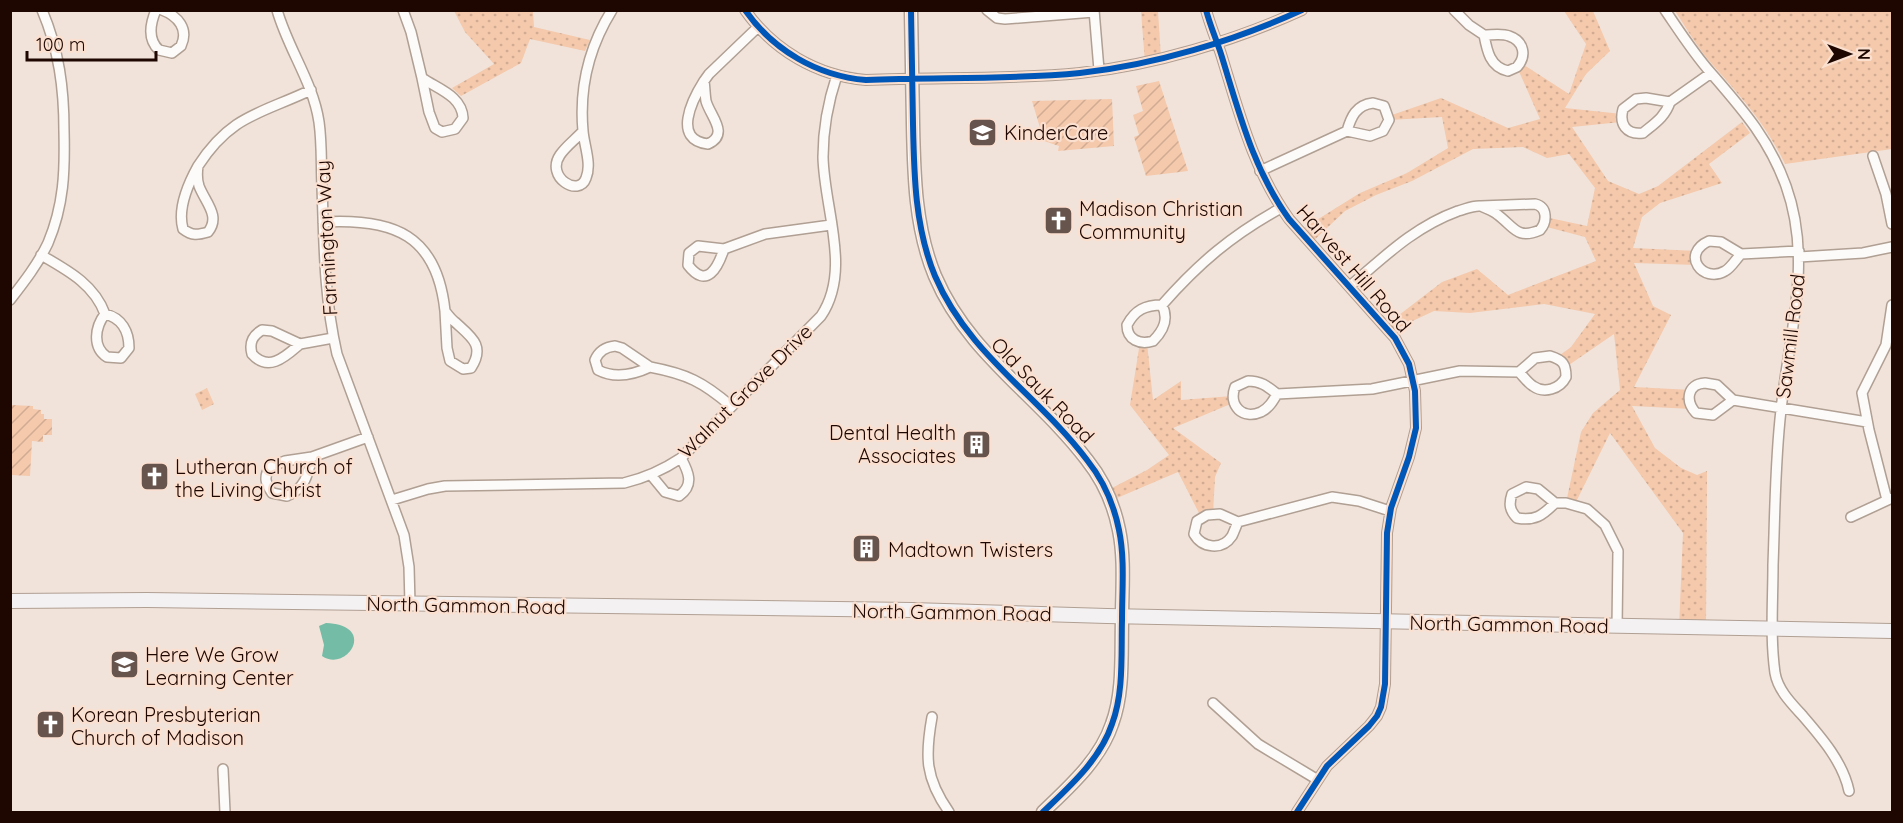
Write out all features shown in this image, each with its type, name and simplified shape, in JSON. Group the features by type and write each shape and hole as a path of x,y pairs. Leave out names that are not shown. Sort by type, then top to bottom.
{"main road":[{"name":"North Gammon Road","path":"10,602 147,600 912,610 1893,632"}],"street":[{"path":"10,300 41,255 56,222 65,181 62,75 42,10"},
{"path":"156,10 150,31 151,39 159,50 172,53 181,46 184,32 173,16 162,10"},
{"name":"Farmington Way","path":"278,10 281,23 311,90 320,130 325,289 333,338 392,500 408,552 410,604"},
{"path":"404,10 435,128 442,132 455,129 463,118 460,105 456,99 422,78"},
{"path":"583,131 560,154 557,161 556,172 567,184 577,186 586,180 588,164 583,131 583,84 589,61 612,10"},
{"path":"745,10 758,27 792,56 812,67 837,75 866,80 1066,74 1144,63 1264,27 1302,10"},
{"name":"Old Sauk Road","path":"911,10 907,65 912,78 917,205 923,238 934,274 954,313 971,338 1077,447 1101,481 1119,531 1123,563 1120,677 1112,724 1095,756 1042,813"},
{"path":"987,10 997,18 1005,19 1094,11 1099,70"},
{"name":"Harvest Hill Road","path":"1206,10 1245,134 1260,171 1281,208 1395,338 1409,364 1417,403 1416,428 1409,457 1390,511 1387,533 1385,684 1381,707 1372,724 1336,756 1298,813"},
{"path":"1454,10 1469,25 1484,35 1506,35 1516,39 1523,48 1524,54 1517,67 1508,71 1491,60 1486,51 1484,35"},
{"name":"Sawmill Road","path":"1665,10 1683,38 1750,118 1771,153 1793,208 1800,282 1781,409 1777,469 1772,630 1776,675 1784,694 1820,737 1846,775 1849,791"},
{"path":"704,81 706,100 719,129 717,137 708,144 692,140 688,129 692,103 704,81 709,74 758,27"},
{"path":"1670,102 1646,98 1636,99 1623,109 1621,119 1624,128 1636,134 1643,133 1665,116 1670,102 1711,73"},
{"name":"Walnut Grove Drive","path":"392,500 445,486 624,483 651,475 681,458 821,316 833,294 836,254 823,156 826,114 837,75"},
{"path":"198,166 198,180 202,193 211,207 213,222 208,232 195,235 183,229 181,216 187,188 198,166 216,141 239,122 261,110 311,90"},
{"path":"1260,171 1347,131 1370,136 1380,134 1389,125 1387,110 1384,106 1373,103 1362,106 1351,118 1347,131"},
{"path":"1873,156 1893,224"},
{"path":"1350,286 1400,243 1422,227 1444,216 1472,207 1481,206 1540,205 1544,209 1545,221 1540,230 1525,234 1519,233 1497,214 1481,206"},
{"path":"1162,305 1165,310 1166,324 1154,341 1140,342 1130,336 1127,332 1127,325 1138,310 1144,306 1162,305 1208,257 1262,218 1281,208"},
{"path":"323,222 348,221 376,224 401,233 416,242 436,271 442,289 450,361 462,369 471,368 476,361 475,342 445,311"},
{"path":"724,249 765,234 831,225"},
{"path":"1741,254 1725,271 1715,273 1699,269 1695,259 1701,244 1709,241 1721,242 1741,254 1863,253 1893,247"},
{"path":"41,255 81,280 100,303 105,314 117,319 127,331 129,348 121,358 107,357 98,348 96,334 100,320 105,314"},
{"path":"1851,517 1890,499 1867,423 1862,393 1886,345 1893,305"},
{"path":"300,344 272,331 262,330 252,339 250,349 255,358 271,363 281,360 300,344 333,338"},
{"path":"650,367 616,376 608,375 596,368 595,360 602,350 615,346 622,348 650,367 699,381 731,406"},
{"path":"1277,394 1261,412 1253,413 1245,413 1237,408 1232,396 1235,387 1248,381 1264,384 1277,394 1372,389 1460,371 1519,372 1535,358 1550,356 1562,360 1566,367 1566,377 1558,387 1551,390 1539,389 1519,372"},
{"path":"1733,400 1720,411 1708,416 1696,413 1688,397 1696,385 1705,383 1718,385 1733,400 1867,423"},
{"path":"312,457 304,483 298,490 287,496 272,493 267,486 266,478 270,467 285,461 312,457 368,437"},
{"path":"651,475 665,492 679,496 686,492 689,486 689,478 681,458"},
{"path":"1555,503 1539,517 1528,520 1517,518 1512,513 1509,502 1512,494 1526,487 1538,489 1555,503 1566,503 1587,509 1605,525 1618,551 1617,627"},
{"path":"1238,522 1231,536 1222,545 1207,546 1194,534 1197,521 1207,515 1220,514 1238,522 1332,497 1359,501 1390,511"},
{"path":"1213,703 1258,744 1318,780"},
{"path":"932,717 927,767 935,790 949,813"},
{"path":"223,769 225,813"}],"shaded area":[{"path":"454,11 533,11 534,27 590,40 585,51 530,39 521,63 461,96 452,88 494,64 465,32"},
{"path":"1141,11 1158,11 1161,58 1145,63"},
{"path":"1564,11 1593,11 1610,51 1586,74 1565,108 1622,114 1621,122 1572,127 1608,181 1639,194 1658,186 1742,122 1750,133 1709,164 1722,183 1660,203 1642,217 1633,248 1697,251 1697,265 1634,263 1653,306 1671,315 1634,387 1692,390 1692,409 1632,406 1655,448 1681,468 1697,475 1707,471 1706,628 1679,628 1683,533 1610,433 1574,506 1566,503 1581,432 1593,413 1620,390 1614,334 1566,367 1556,358 1571,347 1595,314 1544,304 1470,313 1434,311 1391,331 1386,325 1442,282 1477,269 1508,295 1596,261 1585,237 1543,226 1545,217 1587,226 1595,188 1569,154 1547,158 1523,147 1473,149 1412,181 1376,195 1345,211 1311,243 1299,231 1360,193 1407,173 1448,148 1442,117 1389,120 1389,116 1441,98 1508,128 1540,119 1517,67 1521,63 1569,94 1586,44"},
{"path":"1675,11 1892,11 1892,149 1785,164 1759,120 1706,57"},
{"path":"1159,81 1188,171 1146,176 1134,137 1139,135 1133,115 1143,111 1136,86"},
{"path":"1112,99 1114,146 1058,151 1059,146 1044,141 1032,101"},
{"path":"1140,342 1147,343 1153,400 1181,381 1181,400 1232,396 1233,403 1173,428 1221,463 1215,477 1213,514 1201,517 1178,472 1110,501 1106,491 1147,470 1169,455 1130,405"},
{"path":"207,388 214,404 202,410 195,394"},
{"path":"11,405 33,406 33,409 41,410 44,419 52,419 52,435 43,435 43,442 32,441 30,476 11,475"},
{"path":"326,623 342,626 351,631 354,639 353,647 348,654 331,660 322,656 324,645 319,626"}],"cycle path":[{"path":"745,10 769,37 798,58 830,73 866,80 1027,77 1108,69 1193,50 1249,32 1302,10"},
{"path":"911,10 915,182 923,239 935,276 949,304 966,329 1005,373 1068,437 1093,468 1111,502 1121,541 1122,659 1116,712 1107,737 1092,761 1043,812"},
{"path":"1206,10 1248,140 1276,200 1289,219 1395,338 1409,364 1415,391 1416,428 1409,457 1391,508 1387,533 1385,684 1381,707 1369,726 1327,766 1297,812"}],"place":[{"name":"KinderCare","path":"983,132"},
{"name":"Madison Christian Community","path":"1058,220"},
{"name":"Dental Health Associates","path":"977,444"},
{"name":"Lutheran Church of the Living Christ","path":"154,477"},
{"name":"Madtown Twisters","path":"867,549"},
{"name":"Here We Grow Learning Center","path":"124,665"},
{"name":"Korean Presbyterian Church of Madison","path":"50,725"}]}
